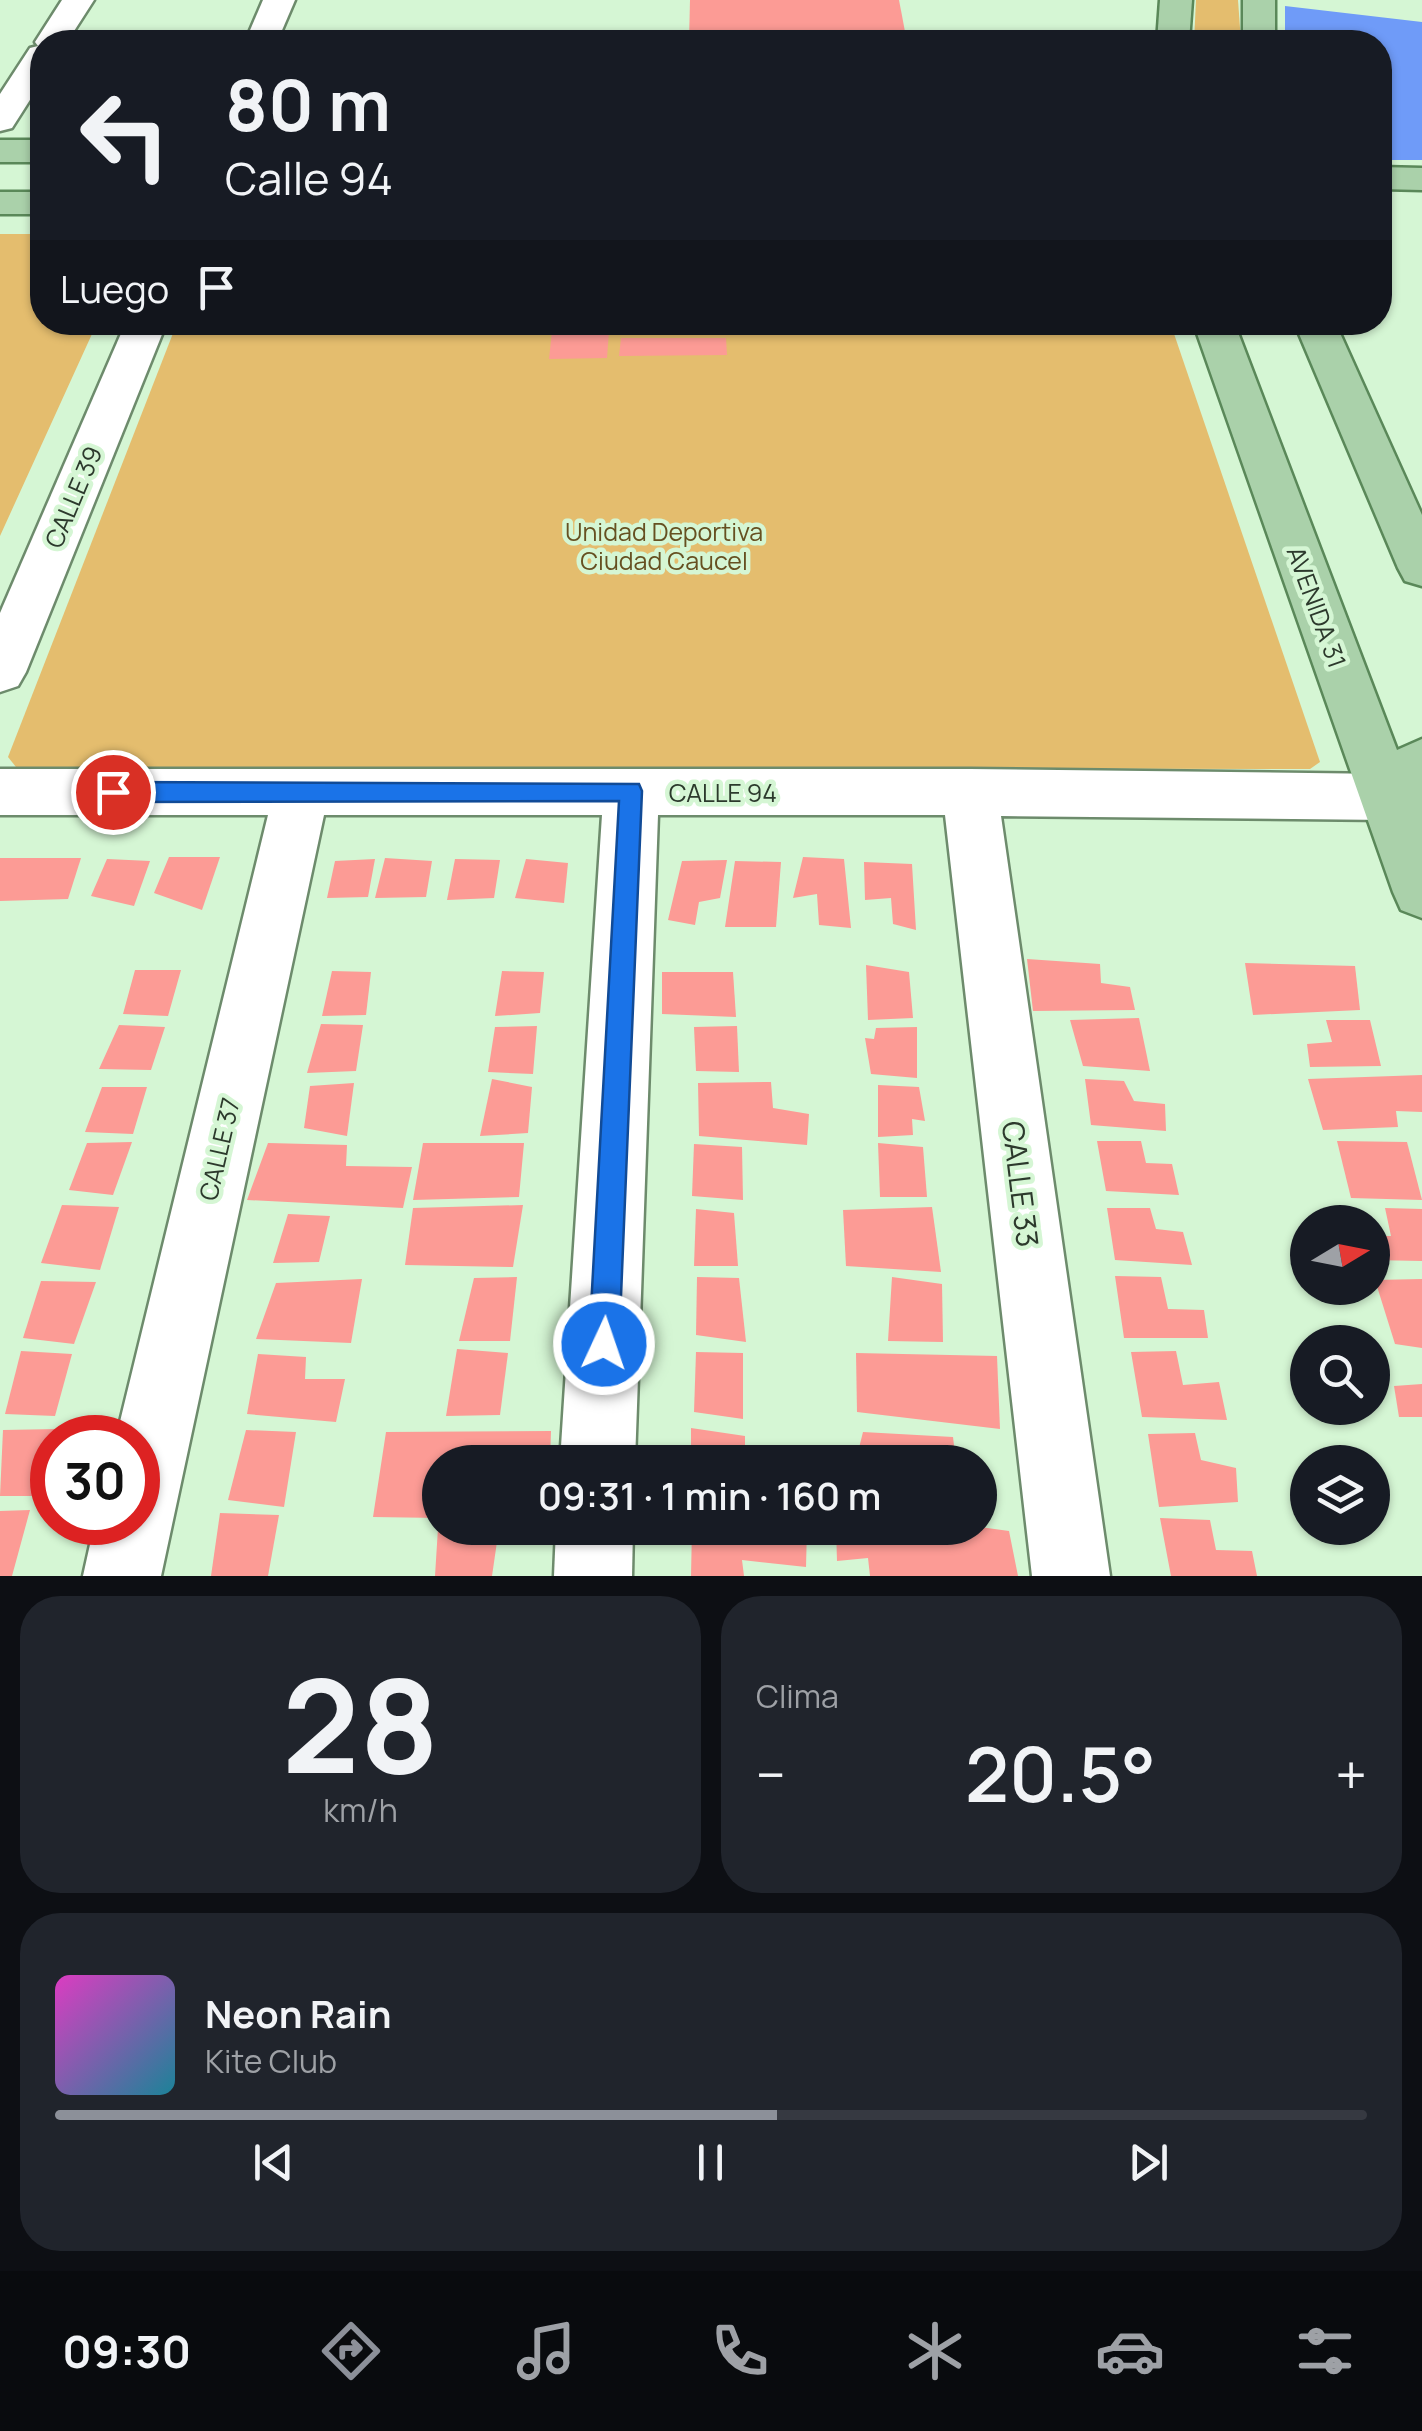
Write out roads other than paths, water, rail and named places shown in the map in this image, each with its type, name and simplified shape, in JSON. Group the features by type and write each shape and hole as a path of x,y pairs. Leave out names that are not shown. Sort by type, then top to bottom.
{"main road":[{"path":"1174,30 1176,0"},
{"path":"1259,0 1259,30"},
{"path":"0,152 30,151"},
{"path":"1392,178 1422,179"},
{"path":"0,202 30,203"},
{"name":"AVENIDA 31","path":"1217,335 1410,792 1422,892"},
{"path":"1320,335 1422,568"}],"street":[{"path":"58,30 78,0"},
{"path":"266,30 279,0"},
{"path":"0,122 22,73"},
{"name":"CALLE 39","path":"0,672 142,335"},
{"path":"599,1445 631,791"},
{"name":"CALLE 94","path":"0,792 1410,792"},
{"name":"CALLE 37","path":"159,1415 301,792"},
{"name":"CALLE 33","path":"970,792 1071,1576"},
{"path":"122,1576 129,1545"},
{"path":"592,1576 594,1545"}],"water":[{"path":"1285,6 1422,22 1422,160 1392,160 1392,30 1285,30"}],"park label":[{"name":"Unidad Deportiva Ciudad Caucel","path":"664,546"}]}
